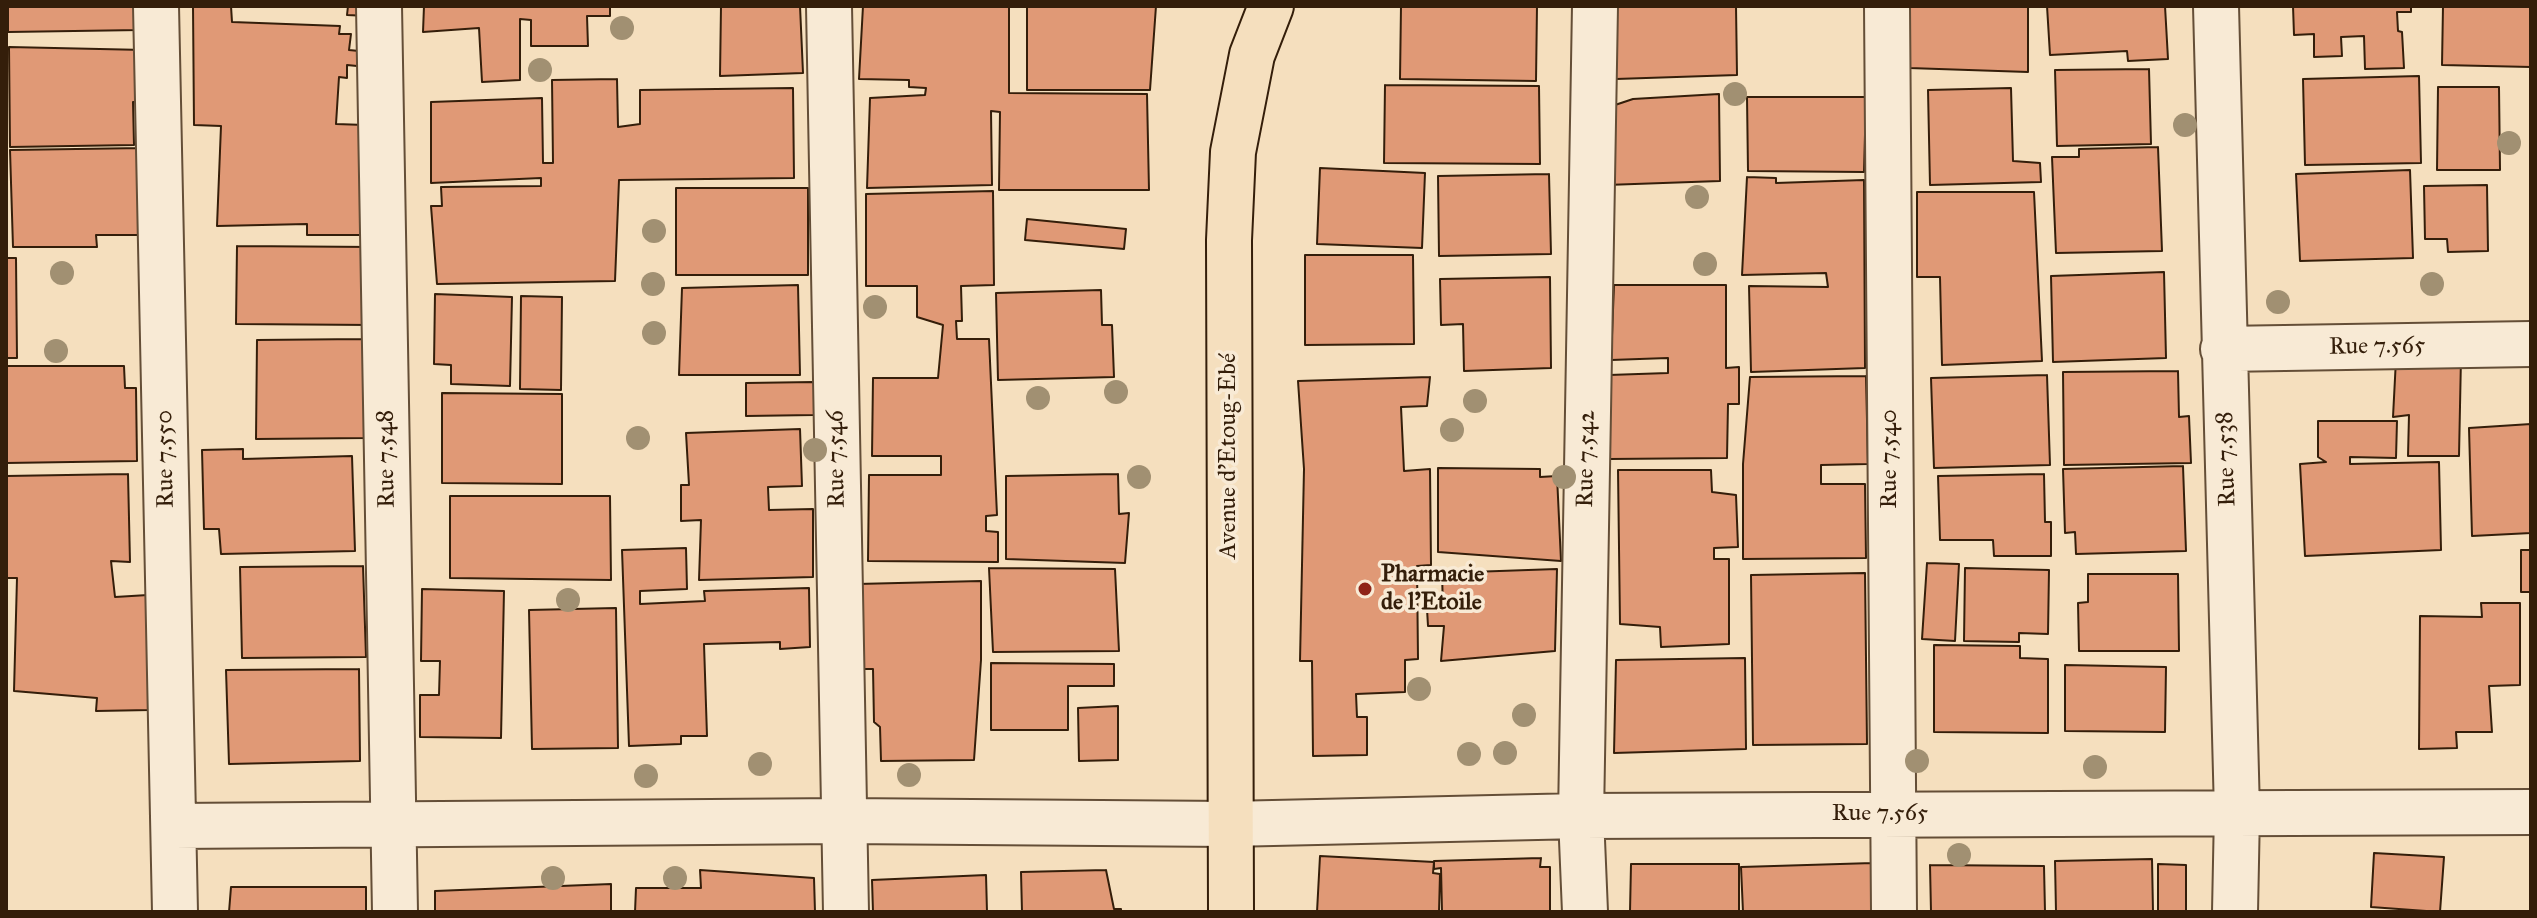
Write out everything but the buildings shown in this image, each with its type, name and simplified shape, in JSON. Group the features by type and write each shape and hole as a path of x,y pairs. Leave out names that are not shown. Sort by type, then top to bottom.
{"main road":[{"name":"Avenue d'Etoug-Ebé","path":"1231,912 1229,240 1233,152 1252,55 1271,6"}],"street":[{"name":"Rue 7.550","path":"156,6 175,912"},
{"name":"Rue 7.548","path":"379,6 395,912"},
{"name":"Rue 7.546","path":"829,6 846,912"},
{"name":"Rue 7.542","path":"1585,912 1581,816 1595,6"},
{"name":"Rue 7.540","path":"1887,6 1894,912"},
{"name":"Rue 7.538","path":"2216,6 2237,812 2235,912"},
{"name":"Rue 7.565","path":"2223,349 2531,344"},
{"name":"Rue 7.565","path":"174,826 844,821 1229,824 1581,816 2531,812"}],"place":[{"name":"Pharmacie de l'Etoile","path":"1365,589"}]}
